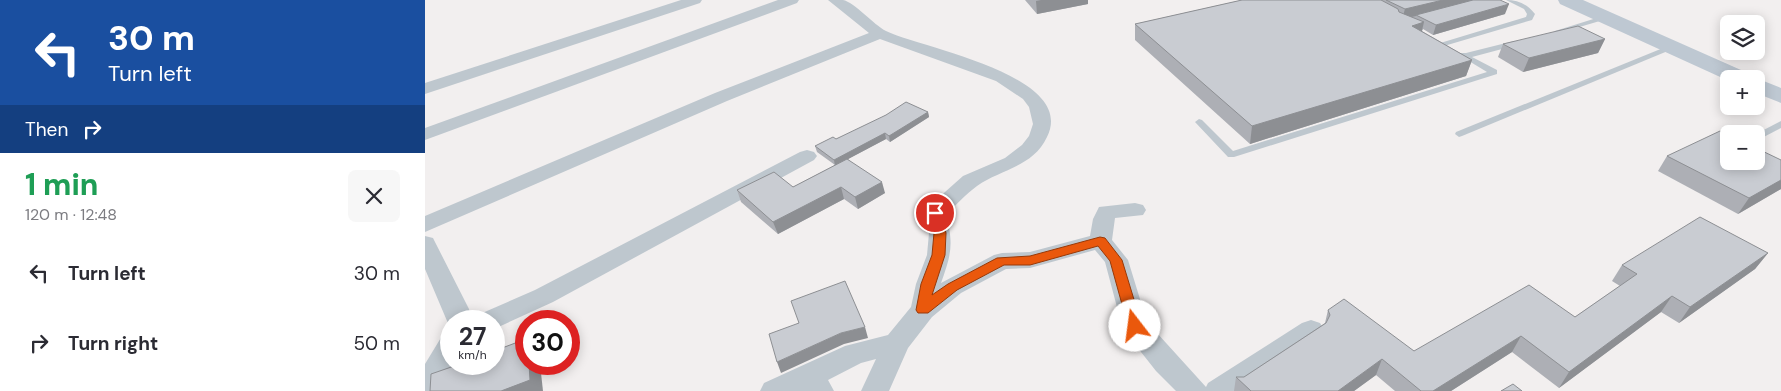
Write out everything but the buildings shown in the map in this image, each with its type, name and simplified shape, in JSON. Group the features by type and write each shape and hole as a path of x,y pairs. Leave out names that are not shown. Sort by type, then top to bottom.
{"street":[{"path":"425,89 695,0"},
{"path":"425,134 792,0"},
{"path":"835,0 880,34 1002,77 1029,95 1038,106 1042,124 1038,137 1029,149 1012,162 970,181 935,213 940,233 939,255 928,284 923,310"},
{"path":"1567,0 1721,70"},
{"path":"425,225 721,97 880,34"},
{"path":"1765,89 1781,96"},
{"path":"505,314 544,296 807,156"},
{"path":"1135,210 1107,212 1103,219 1100,241 1116,260 1135,326 1194,391"},
{"path":"875,391 897,343 923,310 952,287 1002,261 1030,260 1100,241"},
{"path":"425,244 456,310"},
{"path":"1218,391 1311,330"},
{"path":"774,391 816,383 854,354 897,343"},
{"path":"425,359 440,351"},
{"path":"425,389 440,363"}],"lane":[{"path":"1441,44 1529,18 1531,14 1525,8 1509,0"},
{"path":"1550,33 1606,18"},
{"path":"1433,40 1449,48"},
{"path":"1199,122 1231,155 1494,72 1461,54 1521,41"},
{"path":"1459,134 1671,48"},
{"path":"1765,133 1781,124"}],"route":[{"path":"935,213 940,233 939,255 928,284 923,310 952,287 1002,261 1030,260 1100,241 1116,260 1135,326"}]}
